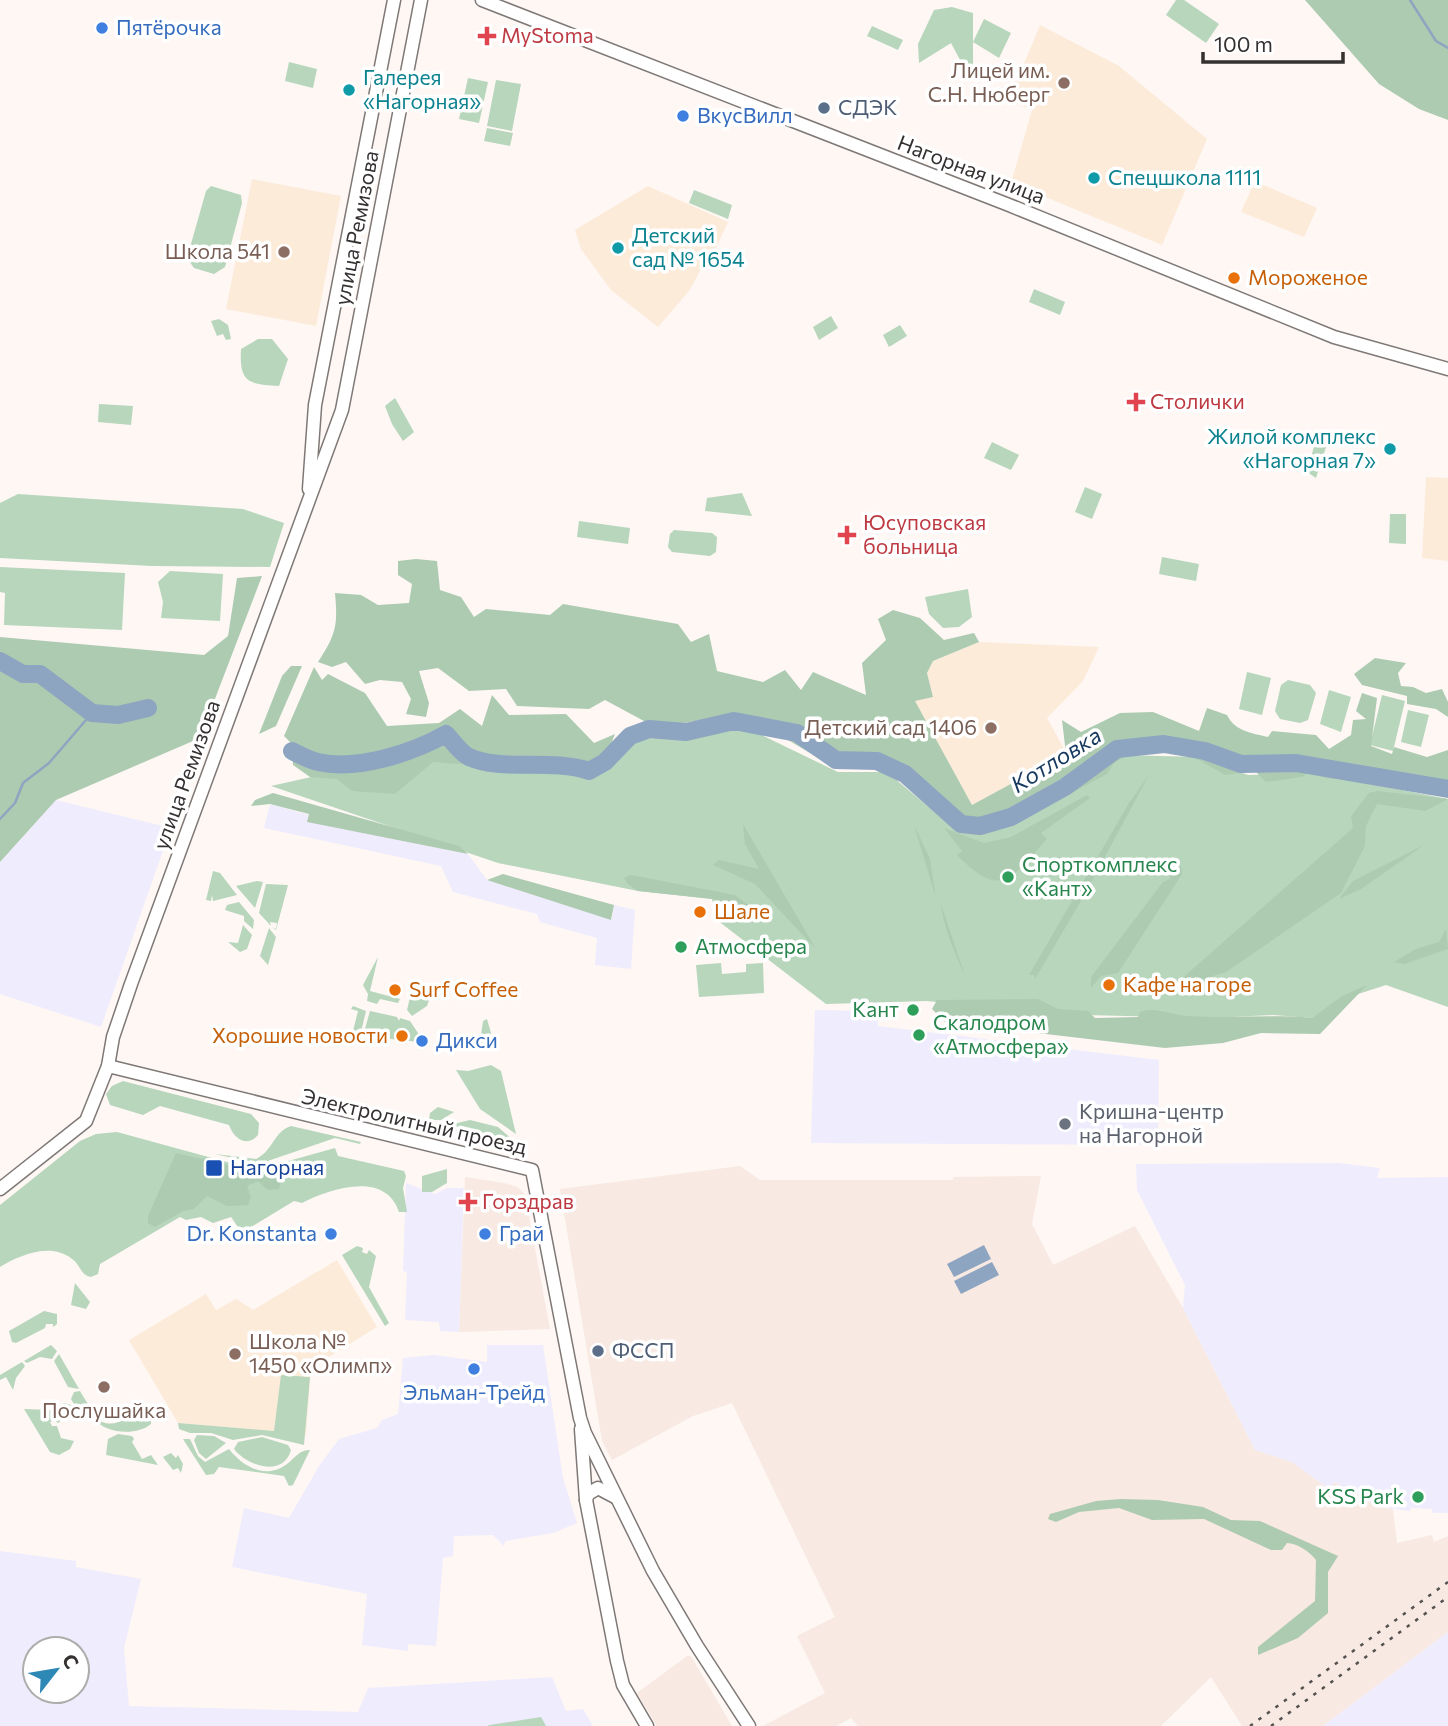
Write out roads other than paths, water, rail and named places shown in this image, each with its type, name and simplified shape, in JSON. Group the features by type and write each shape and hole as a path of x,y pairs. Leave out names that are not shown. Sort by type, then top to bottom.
{"street":[{"name":"улица Ремизова","path":"308,500 315,405 394,0"},
{"name":"улица Ремизова","path":"0,1189 86,1121 108,1066 113,1037 131,984 342,410 421,0"},
{"name":"Нагорная улица","path":"482,0 637,59 1334,337 1448,369"},
{"path":"315,405 316,414 326,421 334,419 342,410"},
{"path":"311,437 316,431 323,430 329,434 330,441"},
{"name":"Электролитный проезд","path":"108,1066 532,1170 580,1418 619,1501 684,1625 749,1726"},
{"path":"580,1418 586,1500 623,1685 647,1726"},
{"path":"586,1500 589,1494 598,1488 619,1501"}],"water":[{"path":"984,1245 991,1259 954,1277 947,1264"},
{"path":"992,1262 999,1275 961,1294 954,1281"}],"waterway":[{"path":"1410,0 1436,41 1448,48"},
{"name":"Котловка","path":"0,661 23,674 40,674 92,713 118,715 148,708"},
{"path":"0,819 15,803 23,783 49,763 92,713"},
{"name":"Котловка","path":"292,751 318,762 350,764 401,754 446,734 459,750 482,761 511,765 559,765 589,771 605,762 630,736 649,729 686,732 734,721 797,733 836,760 877,761 905,774 961,824 980,826 1011,817 1065,787 1117,749 1164,744 1205,751 1241,764 1296,763 1448,789"}],"railway":[{"path":"1250,1726 1448,1582"},
{"path":"1271,1726 1448,1597"}],"place":[{"name":"Пятёрочка","path":"102,28"},
{"name":"MyStoma","path":"487,36"},
{"name":"Лицей им. С.Н. Нюберг","path":"1064,83"},
{"name":"Галерея «Нагорная»","path":"349,90"},
{"name":"СДЭК","path":"824,108"},
{"name":"ВкусВилл","path":"683,116"},
{"name":"Спецшкола 1111","path":"1094,178"},
{"name":"Детский сад № 1654","path":"618,248"},
{"name":"Школа 541","path":"284,252"},
{"name":"Мороженое","path":"1234,278"},
{"name":"Столички","path":"1136,402"},
{"name":"Жилой комплекс «Нагорная 7»","path":"1390,449"},
{"name":"Юсуповская больница","path":"847,535"},
{"name":"Детский сад 1406","path":"991,728"},
{"name":"Спорткомплекс «Кант»","path":"1008,877"},
{"name":"Шале","path":"700,912"},
{"name":"Атмосфера","path":"681,947"},
{"name":"Кафе на горе","path":"1109,985"},
{"name":"Surf Coffee","path":"395,990"},
{"name":"Кант","path":"913,1010"},
{"name":"Скалодром «Атмосфера»","path":"919,1035"},
{"name":"Хорошие новости","path":"402,1036"},
{"name":"Дикси","path":"422,1041"},
{"name":"Кришна-центр на Нагорной","path":"1065,1124"},
{"name":"Нагорная","path":"214,1168"},
{"name":"Горздрав","path":"468,1202"},
{"name":"Dr. Konstanta","path":"331,1234"},
{"name":"Грай","path":"485,1234"},
{"name":"ФССП","path":"598,1351"},
{"name":"Школа № 1450 «Олимп»","path":"235,1354"},
{"name":"Эльман-Трейд","path":"474,1369"},
{"name":"Послушайка","path":"104,1387"},
{"name":"KSS Park","path":"1418,1497"}]}
